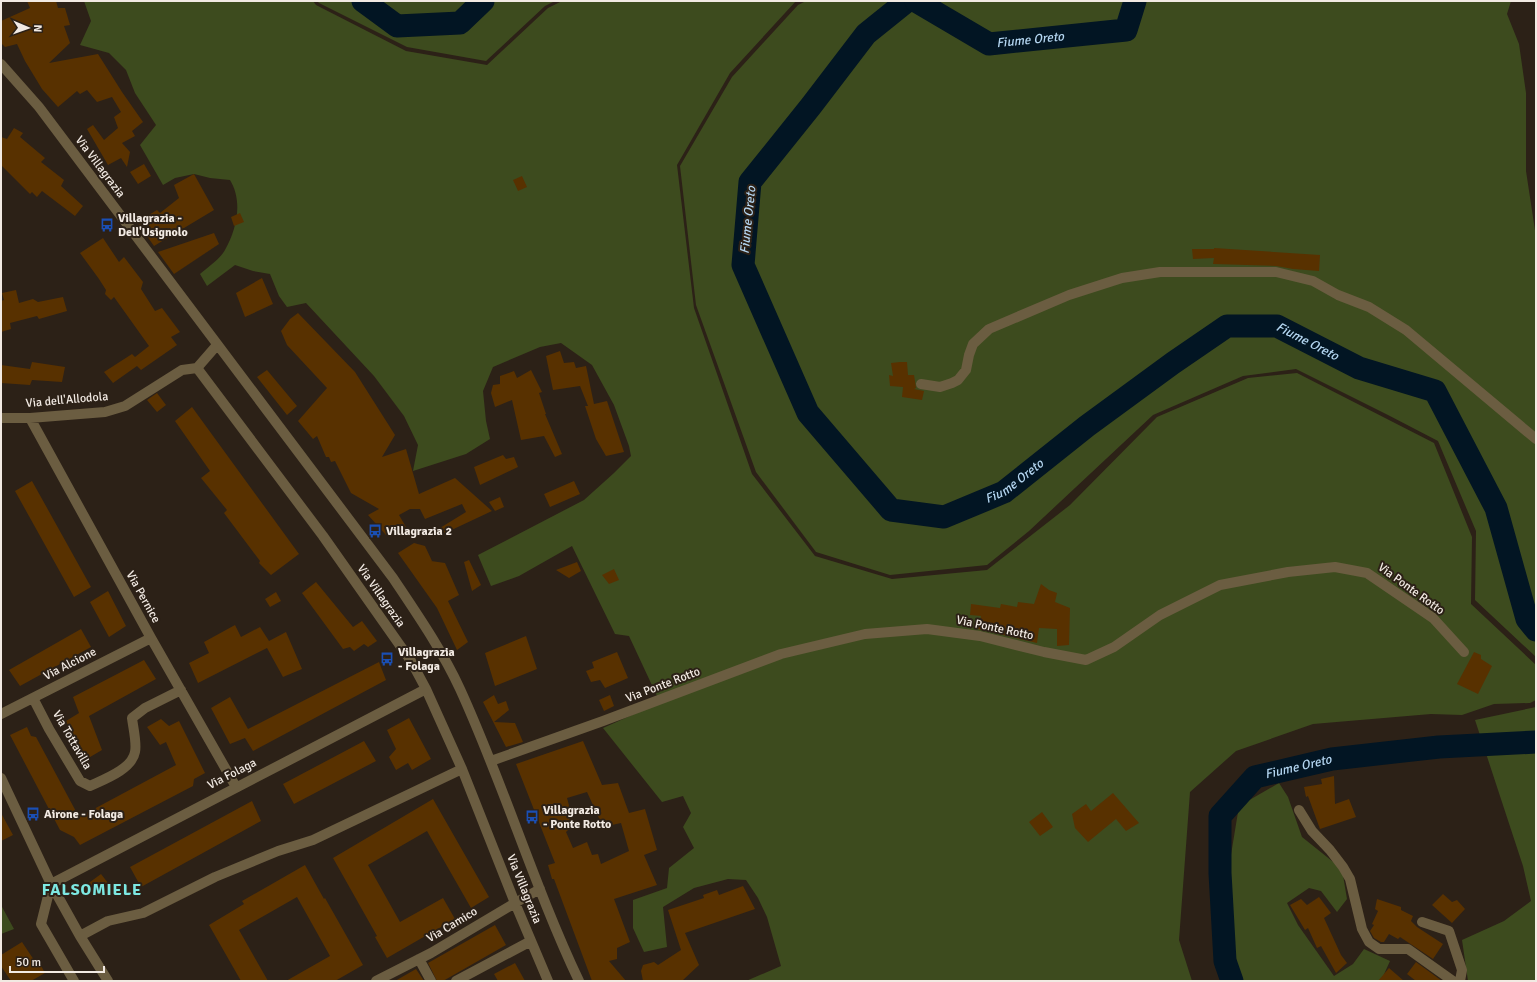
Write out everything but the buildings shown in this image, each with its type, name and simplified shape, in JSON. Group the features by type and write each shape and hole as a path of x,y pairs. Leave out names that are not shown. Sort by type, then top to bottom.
{"street":[{"path":"1,79 4,67"},
{"name":"Via Villagrazia","path":"4,67 39,108 393,578 428,630 459,688 491,761 560,942 579,981"},
{"path":"921,384 940,387 958,380 966,370 973,344 990,329 1069,295 1122,278 1160,272 1276,272 1313,281 1338,295 1368,307 1406,330 1536,439"},
{"path":"198,368 217,345"},
{"name":"Via Villagrazia","path":"198,368 332,549 411,661 426,689 462,769 514,903 548,981"},
{"name":"Via dell'Allodola","path":"1,418 30,418 106,412 124,406 182,370 198,368"},
{"name":"Via Pernice","path":"30,418 151,638 236,787"},
{"name":"Via Ponte Rotto","path":"491,761 782,654 865,634 928,629 980,636 1044,652 1086,660 1114,647 1160,615 1220,585 1288,572 1335,567 1367,573 1433,618 1464,652"},
{"name":"Via Alcione","path":"1,714 151,638"},
{"name":"Via Folaga","path":"51,884 426,689"},
{"name":"Via Tottavilla","path":"33,698 49,729 80,781 90,786 110,777 131,762 135,751 132,718 145,708 181,690"},
{"path":"80,936 108,921 144,913 215,877 278,851 312,840 462,769"},
{"path":"1,778 51,884 80,936 108,981"},
{"path":"1299,810 1312,831 1344,867 1350,879 1362,929 1369,942 1379,949 1408,949 1454,981"},
{"path":"51,884 41,924 74,981"},
{"name":"Via Camico","path":"376,981 389,978 540,889"},
{"path":"1422,922 1449,931 1462,970 1460,981"},
{"path":"456,981 531,940"},
{"path":"419,959 431,981"}],"green space":[{"path":"84,1 313,1 316,5 406,51 487,65 548,8 562,1 796,1 730,73 677,165 694,308 752,474 815,556 892,579 987,570 1070,505 1157,417 1248,378 1297,373 1434,443 1472,537 1471,604 1536,665 1536,700 1530,703 1494,704 1462,715 1431,714 1313,724 1236,751 1190,792 1179,940 1192,981 746,981 781,966 767,917 758,898 746,880 728,879 694,888 663,907 667,947 644,952 633,928 633,900 667,888 669,868 694,848 683,827 691,813 683,796 662,802 603,728 650,707 657,696 629,636 615,634 572,546 519,576 491,586 478,555 584,500 631,456 629,446 614,405 592,365 561,343 540,347 493,367 483,391 486,421 490,439 466,454 413,471 418,445 404,416 374,376 306,303 287,307 279,296 270,274 253,271 235,265 207,286 200,274 223,253 233,233 237,215 234,188 230,180 210,178 194,174 175,178 163,185 140,145 156,125 135,93 126,70 109,53 80,45 91,21"},
{"path":"317,1 555,1 545,6 486,61 407,47"},
{"path":"806,1 1511,1 1507,14 1519,44 1526,93 1526,171 1536,237 1536,657 1475,600 1476,531 1438,441 1296,369 1243,376 1153,415 1029,531 987,565 890,575 816,552 756,472 696,305 680,166 732,77 798,5"},
{"path":"1536,707 1536,981 1468,981 1462,940 1504,921 1531,901 1523,866 1475,720"},
{"path":"1279,783 1288,797 1302,837 1342,869 1347,899 1337,912 1321,891 1309,888 1287,903 1298,925 1334,976 1353,964 1364,949 1390,961 1381,981 1243,981 1239,975 1231,929 1229,867 1239,806"},
{"path":"1,905 14,929 1,934"}],"waterway":[{"name":"Fiume Oreto","path":"363,1 397,26 460,23 483,1"},
{"name":"Fiume Oreto","path":"907,1 866,34 750,182 743,265 808,413 891,510 944,517 1004,492 1087,426 1173,363 1227,326 1277,326 1359,368 1435,391 1496,508 1527,619 1536,630"},
{"name":"Fiume Oreto","path":"916,1 989,44 1126,30 1135,1"},
{"name":"Fiume Oreto","path":"1232,981 1225,961 1220,873 1220,816 1255,777 1332,759 1439,747 1536,742"}],"place":[{"name":"Villagrazia - Dell'Usignolo","path":"107,225"},
{"name":"Villagrazia 2","path":"375,531"},
{"name":"Villagrazia - Folaga","path":"387,659"},
{"name":"Airone - Folaga","path":"33,814"},
{"name":"Villagrazia - Ponte Rotto","path":"532,817"}],"district":[{"name":"FALSOMIELE","path":"92,890"}]}
